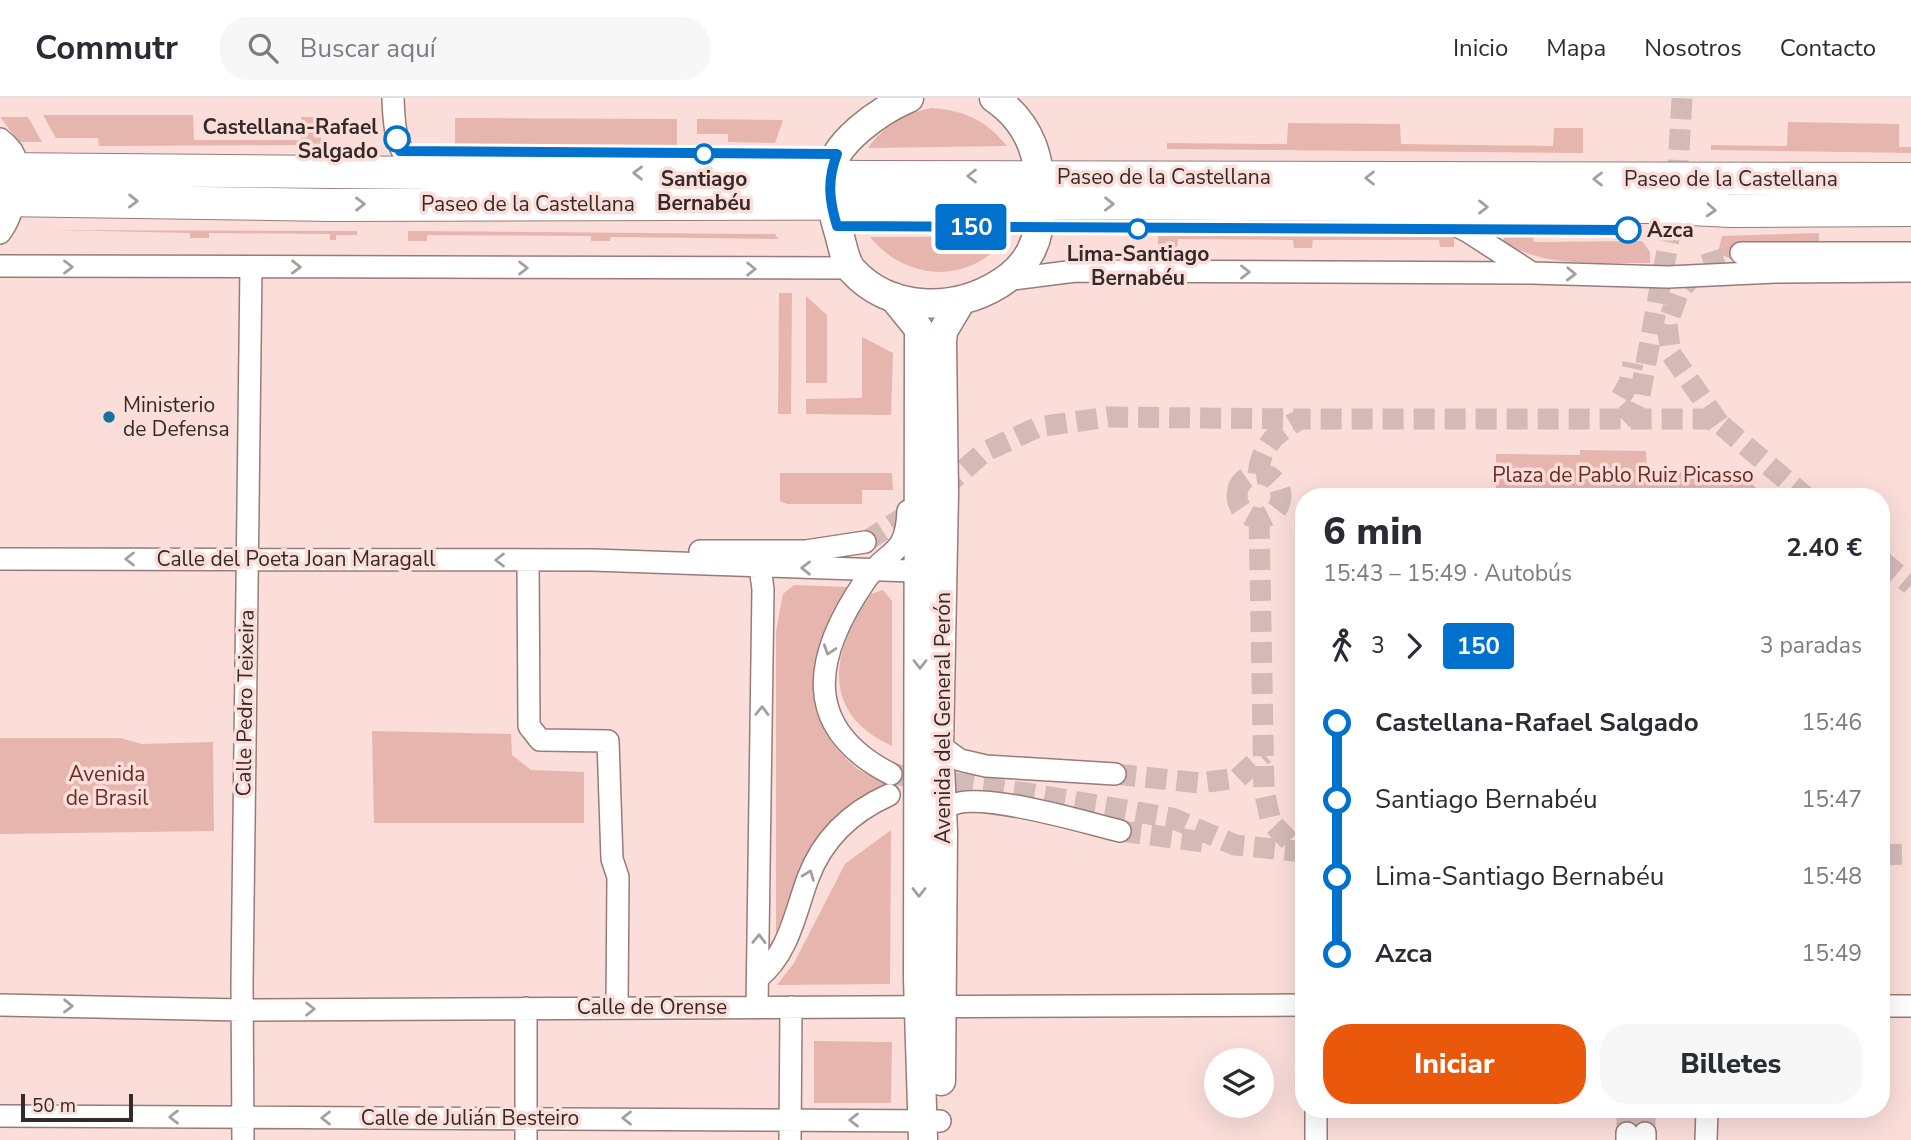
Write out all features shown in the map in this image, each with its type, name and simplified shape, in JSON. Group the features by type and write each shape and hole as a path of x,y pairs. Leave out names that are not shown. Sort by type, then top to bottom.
{"highway":[{"name":"Paseo de la Castellana","path":"8,184 417,170 830,189"},
{"name":"Paseo de la Castellana","path":"8,184 331,205 830,189 1911,179"},
{"name":"Paseo de la Castellana","path":"1040,189 1418,207 1652,207 1730,211 1911,210"}],"main road":[{"path":"909,98 881,110 837,154 830,189 850,268 866,282 893,297 916,303 961,301 985,293 1006,280 1024,262 1038,241 1038,154 1027,131 1013,112 996,98"},
{"name":"Avenida del General Perón","path":"893,297 919,329 918,454 932,1005 931,1130"},
{"name":"Avenida del General Perón","path":"932,1005 943,812 939,745 944,494 942,342 943,331 961,301"}],"street":[{"name":"Paseo de la Castellana","path":"393,98 394,128 400,151 417,170"},
{"path":"0,139 13,152 0,233"},
{"name":"Paseo de la Castellana","path":"1418,207 1467,231 1532,273"},
{"path":"1741,253 1911,253"},
{"path":"0,267 850,268"},
{"name":"Calle Pedro Teixeira","path":"243,1140 241,1010 251,267"},
{"path":"1006,280 1076,271 1532,273 1668,277 1775,272 1911,271"},
{"name":"Avenida del General Perón","path":"758,978 771,965 788,937 809,875 823,848 856,813 890,785 840,735 828,709 824,678 835,633 874,569 899,549 906,535 918,454"},
{"name":"Calle del Poeta Joan Maragall","path":"593,560 645,551 806,551 865,542"},
{"name":"Calle del Poeta Joan Maragall","path":"0,559 593,560 921,572"},
{"path":"528,560 529,726 540,740 608,741 612,859 618,877 617,1007"},
{"path":"757,1007 763,603 760,567"},
{"path":"921,572 935,586 942,650"},
{"path":"939,745 960,760 986,766 1115,774"},
{"path":"943,812 954,803 996,802 1120,831"},
{"name":"Calle de Orense","path":"0,1005 241,1010 1295,1005"},
{"path":"1890,1006 1911,1006"},
{"path":"790,1130 791,1007"},
{"path":"526,1009 526,1140"},
{"name":"Calle de Julián Besteiro","path":"0,1116 526,1118 704,1130 931,1130"},
{"path":"1316,1140 1317,1118"},
{"path":"1706,1140 1707,1118"}],"green space":[{"path":"931,108 954,111 973,118 991,129 1007,146 868,148 895,122"},
{"path":"43,115 193,115 194,140 301,140 301,117 321,117 321,145 99,146 98,138 56,138"},
{"path":"0,117 28,117 42,142 19,142"},
{"path":"455,118 677,119 677,147 455,145"},
{"path":"697,119 783,120 775,143 728,142 728,134 697,134"},
{"path":"1788,122 1899,124 1899,147 1911,147 1911,153 1711,150 1711,145 1787,146"},
{"path":"1288,123 1400,124 1401,144 1553,146 1554,128 1583,128 1583,153 1167,149 1167,143 1287,144"},
{"path":"53,230 357,231 357,235 336,235 336,240 330,240 330,234 209,233 209,238 190,238 190,233"},
{"path":"408,231 775,234 778,239 611,237 610,241 591,241 591,236 427,235 427,241 408,241"},
{"path":"1819,233 1819,245 1737,262 1718,253 1722,236"},
{"path":"1158,236 1454,236 1454,247 1440,247 1439,240 1313,240 1312,248 1294,248 1293,240 1178,239 1177,248 1158,248"},
{"path":"1533,236 1534,242 1642,241 1650,252 1650,263 1555,260 1519,250 1502,241 1505,237"},
{"path":"870,237 1007,237 992,253 975,264 939,272 902,263 885,252"},
{"path":"779,293 792,293 791,414 778,414"},
{"path":"806,296 827,315 827,383 806,383"},
{"path":"862,337 893,353 891,415 806,414 806,399 862,398"},
{"name":"Plaza de Pablo Ruiz Picasso","path":"1580,450 1646,451 1647,472 1740,472 1756,488 1496,488 1496,454 1580,455"},
{"path":"780,473 892,473 893,490 862,490 862,504 787,504 780,501"},
{"path":"794,585 848,587 818,657 814,679 815,701 821,723 834,745 858,769 891,784 865,797 828,828 804,866 776,939 776,632 783,594"},
{"path":"883,590 892,601 892,746 868,732 852,716 843,698 839,679 841,658 857,615 871,594"},
{"path":"372,731 511,734 512,755 531,770 584,772 584,823 374,823"},
{"name":"Avenida de Brasil","path":"0,738 120,738 142,744 213,742 214,831 0,834"},
{"path":"891,830 890,984 777,985 794,963 845,864"},
{"path":"814,1041 892,1042 891,1103 814,1103"}],"tunnel":[{"path":"1622,419 1634,408 1640,395 1676,202 1682,98"},
{"path":"1719,423 1671,354 1667,325 1678,294 1700,266 1741,253"},
{"path":"1621,397 1629,383 1633,363"},
{"path":"865,542 929,501 984,452 1038,427 1108,417 1298,419"},
{"path":"1258,474 1262,455 1271,441 1301,419 1708,419 1719,423 1795,488"},
{"path":"1259,474 1274,481 1281,496 1274,511 1259,518 1244,511 1237,496 1244,481 1259,474"},
{"path":"1259,518 1264,791 1271,822 1295,847"},
{"path":"1890,568 1911,585"},
{"path":"1115,774 1200,783 1238,778 1264,754"},
{"path":"891,774 1033,794 1172,818 1235,845 1295,851"},
{"path":"1120,831 1212,843"},
{"path":"1890,855 1911,854"},
{"path":"1627,1118 1627,1133"},
{"path":"1645,1118 1645,1133"}],"bus line":[{"name":"150","path":"397,139 400,151 837,154 829,175 831,203 837,226 1628,230"}],"place":[{"name":"Castellana-Rafael Salgado","path":"397,139"},
{"name":"Santiago Bernabéu","path":"704,154"},
{"name":"Lima-Santiago Bernabéu","path":"1138,229"},
{"name":"Azca","path":"1628,230"},
{"name":"Ministerio de Defensa","path":"109,417"}]}
